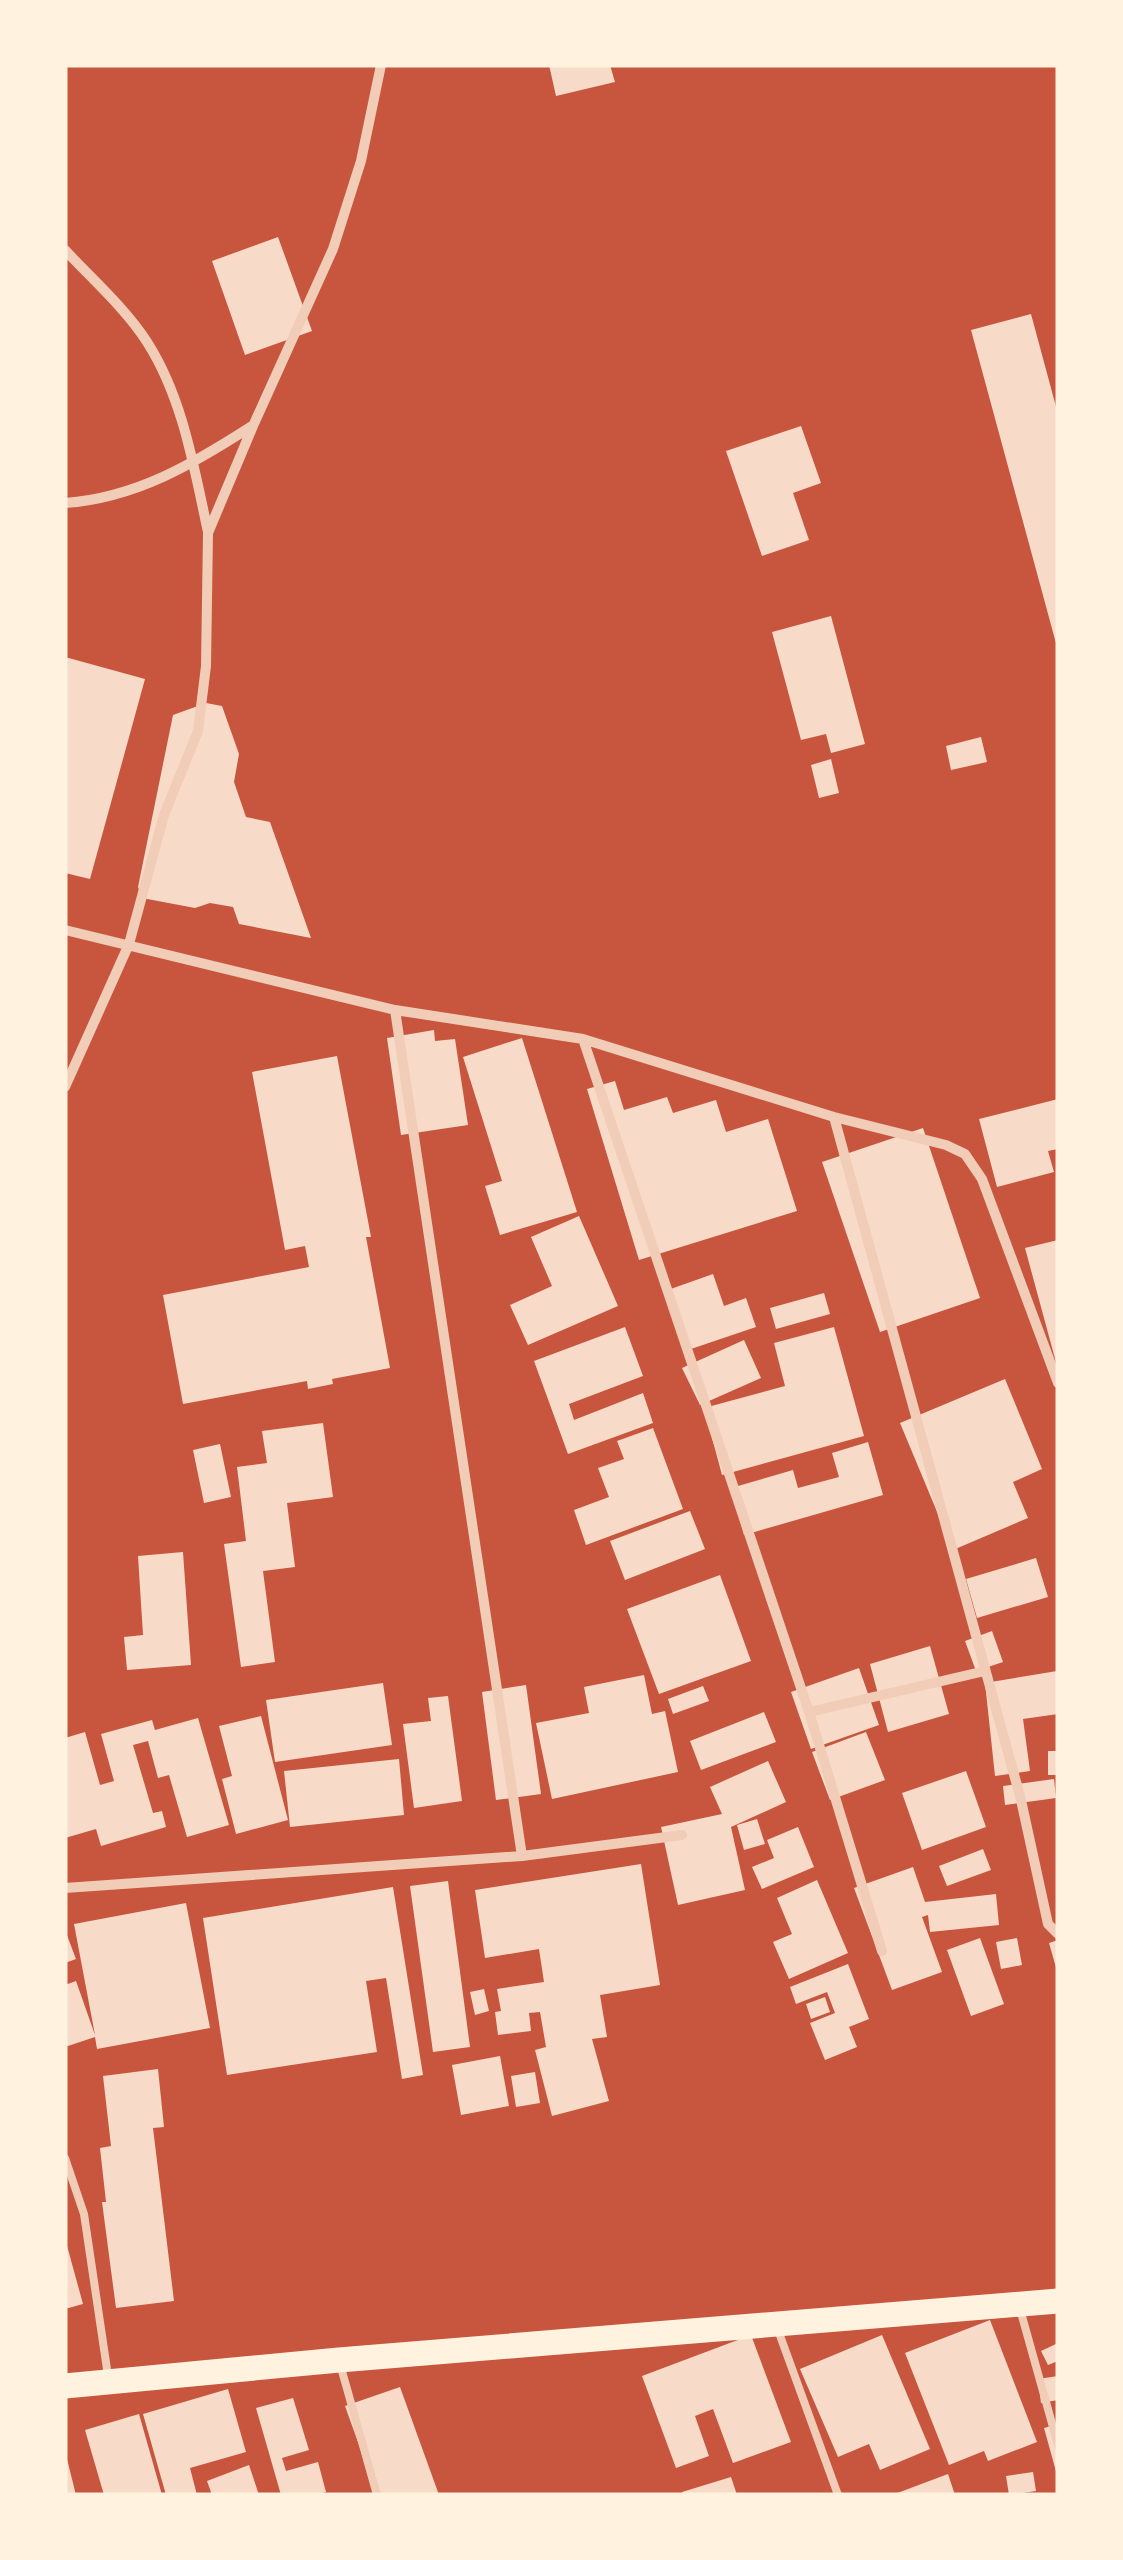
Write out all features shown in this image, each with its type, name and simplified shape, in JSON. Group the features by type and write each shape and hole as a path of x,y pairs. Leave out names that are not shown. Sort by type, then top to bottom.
{"main road":[{"path":"65,2386 1058,2301"}],"street":[{"path":"208,533 333,249 362,161 381,65"},
{"path":"65,250 146,340 169,382 208,533 206,666 198,731 164,815 129,944 65,1087"},
{"path":"65,503 95,501 144,487 193,464 253,426"},
{"path":"65,930 395,1010 583,1039 966,1154 974,1164 1058,1383"},
{"path":"395,1010 522,1856"},
{"path":"583,1039 809,1712 882,1951"},
{"path":"834,1117 1021,1800 1048,1924 1058,1934"},
{"path":"809,1712 985,1671"},
{"path":"65,1888 522,1856 682,1835"}],"lane":[{"path":"65,2158 84,2214 109,2381"},
{"path":"1019,2304 1058,2445"},
{"path":"776,2325 838,2495"},
{"path":"339,2360 377,2495"}],"building":[{"path":"549,65 610,65 615,82 556,96"},
{"path":"278,237 312,331 245,355 212,261"},
{"path":"1031,314 1058,414 1057,647 971,330"},
{"path":"801,426 821,483 793,493 809,540 762,556 726,451"},
{"path":"831,616 865,744 831,753 826,734 801,740 772,632"},
{"path":"65,657 145,679 90,879 65,873"},
{"path":"206,703 222,706 239,754 234,782 246,817 270,822 311,938 239,924 233,907 210,903 195,908 142,898 138,887 173,715"},
{"path":"981,737 987,762 951,770 946,746"},
{"path":"831,759 839,793 819,798 811,765"},
{"path":"434,1030 435,1041 455,1039 468,1125 401,1135 387,1038"},
{"path":"522,1038 577,1212 500,1235 485,1186 502,1181 463,1057"},
{"path":"337,1056 371,1237 366,1237 390,1368 332,1379 333,1384 308,1389 307,1381 183,1404 163,1295 309,1267 305,1246 285,1250 252,1072"},
{"path":"615,1081 624,1110 667,1097 673,1113 716,1100 726,1132 768,1119 797,1211 639,1260 587,1089"},
{"path":"1058,1099 1058,1149 1048,1151 1054,1172 997,1187 979,1119"},
{"path":"923,1128 980,1298 880,1332 822,1162"},
{"path":"579,1216 618,1306 528,1345 510,1305 552,1286 531,1237"},
{"path":"1058,1240 1058,1366 1057,1366 1025,1248"},
{"path":"713,1274 724,1306 746,1298 756,1327 685,1351 665,1291"},
{"path":"824,1293 830,1314 776,1329 770,1308"},
{"path":"625,1327 643,1376 569,1404 574,1420 643,1393 653,1423 568,1454 534,1361"},
{"path":"834,1327 864,1436 722,1475 704,1408 785,1386 774,1343"},
{"path":"744,1340 761,1378 700,1405 682,1368"},
{"path":"1005,1379 1042,1469 1013,1482 1028,1518 953,1550 900,1423"},
{"path":"323,1423 333,1497 287,1503 295,1567 263,1571 275,1662 241,1667 224,1544 246,1541 237,1467 267,1463 262,1431"},
{"path":"653,1428 683,1509 586,1545 574,1510 609,1497 598,1468 624,1459 617,1441"},
{"path":"868,1442 883,1495 744,1535 731,1488 793,1470 798,1488 839,1477 832,1453"},
{"path":"220,1444 231,1497 204,1503 193,1450"},
{"path":"690,1511 705,1549 625,1580 610,1541"},
{"path":"183,1552 191,1665 127,1670 124,1637 143,1635 138,1556"},
{"path":"1036,1558 1048,1597 977,1618 966,1579"},
{"path":"720,1575 751,1661 659,1694 627,1609"},
{"path":"992,1631 1003,1662 976,1671 965,1641"},
{"path":"930,1646 949,1714 888,1732 870,1664"},
{"path":"859,1668 879,1725 811,1749 791,1692"},
{"path":"1057,1671 1058,1714 1023,1719 1030,1771 995,1776 985,1683"},
{"path":"644,1675 652,1714 665,1711 678,1772 552,1799 536,1723 589,1713 584,1687"},
{"path":"383,1683 392,1745 275,1762 266,1700"},
{"path":"526,1685 541,1794 496,1800 482,1692"},
{"path":"703,1686 709,1701 673,1714 668,1699"},
{"path":"448,1696 462,1801 414,1808 403,1724 431,1721 428,1698"},
{"path":"764,1712 776,1742 701,1770 690,1741"},
{"path":"261,1716 288,1820 236,1834 222,1779 232,1776 219,1726"},
{"path":"198,1718 229,1825 187,1837 169,1775 158,1778 148,1741 133,1745 153,1813 162,1811 166,1827 101,1846 96,1829 65,1838 65,1738 85,1732 100,1785 114,1781 101,1734 152,1720 155,1730"},
{"path":"866,1732 885,1780 830,1800 812,1752"},
{"path":"1048,1751 1058,1751 1058,1775 1048,1775"},
{"path":"399,1759 404,1815 290,1827 284,1771"},
{"path":"768,1761 786,1802 731,1827 745,1890 678,1905 661,1827 722,1814 710,1787"},
{"path":"966,1771 986,1827 922,1850 902,1793"},
{"path":"1054,1779 1056,1798 1005,1805 1003,1786"},
{"path":"757,1819 765,1844 744,1850 737,1825"},
{"path":"798,1827 814,1867 762,1889 752,1867 774,1858 767,1840"},
{"path":"983,1849 991,1870 947,1886 939,1866"},
{"path":"641,1864 660,1985 600,1995 607,2037 592,2039 609,2101 552,2116 535,2050 546,2047 540,2012 529,2013 531,2031 498,2035 495,2012 501,2011 497,1989 544,1982 539,1949 485,1958 475,1890"},
{"path":"913,1867 925,1902 996,1894 999,1925 930,1932 928,1915 922,1917 942,1972 892,1990 854,1888"},
{"path":"817,1880 848,1953 789,1979 773,1942 792,1934 777,1898"},
{"path":"448,1881 470,2047 433,2052 410,1886"},
{"path":"393,1887 423,2075 402,2079 386,1978 366,1981 377,2052 227,2075 203,1918"},
{"path":"186,1903 210,2028 97,2049 95,2037 65,2047 65,1985 76,1981 95,2035 74,1924"},
{"path":"65,1930 76,1959 65,1963"},
{"path":"980,1938 1004,2004 971,2016 947,1950"},
{"path":"1017,1938 1022,1965 1001,1969 996,1942"},
{"path":"1058,1940 1058,1971 1057,1971 1049,1943"},
{"path":"848,1964 869,2019 849,2027 857,2047 825,2060 810,2023 835,2013 827,1992 796,2004 790,1987"},
{"path":"484,1989 489,2011 475,2015 470,1992"},
{"path":"825,1997 830,2012 811,2019 806,2004"},
{"path":"500,2056 509,2106 461,2115 452,2065"},
{"path":"158,2069 164,2127 153,2128 174,2301 116,2308 102,2202 106,2202 100,2148 111,2146 103,2076"},
{"path":"535,2072 540,2103 516,2107 511,2076"},
{"path":"65,2243 83,2304 65,2309"},
{"path":"990,2320 1037,2442 988,2461 984,2451 949,2465 905,2353"},
{"path":"751,2335 791,2442 733,2463 713,2409 695,2416 709,2456 676,2468 642,2376"},
{"path":"882,2335 930,2449 880,2470 869,2444 838,2457 800,2369"},
{"path":"1058,2343 1058,2361 1048,2365 1041,2351"},
{"path":"1058,2376 1058,2400 1041,2403 1038,2379"},
{"path":"400,2387 439,2495 377,2495 345,2406"},
{"path":"228,2389 246,2452 190,2468 197,2495 166,2495 143,2414"},
{"path":"293,2398 309,2450 282,2458 286,2471 318,2462 326,2492 316,2495 281,2495 256,2408"},
{"path":"139,2414 162,2495 104,2495 85,2430"},
{"path":"1058,2424 1058,2474 1057,2475 1044,2428"},
{"path":"66,2455 76,2495 65,2495"},
{"path":"249,2465 259,2495 212,2495 207,2481"},
{"path":"1033,2472 1036,2491 1009,2495 1006,2476"},
{"path":"948,2474 955,2495 892,2495"},
{"path":"731,2477 737,2495 683,2495 682,2492"}]}
